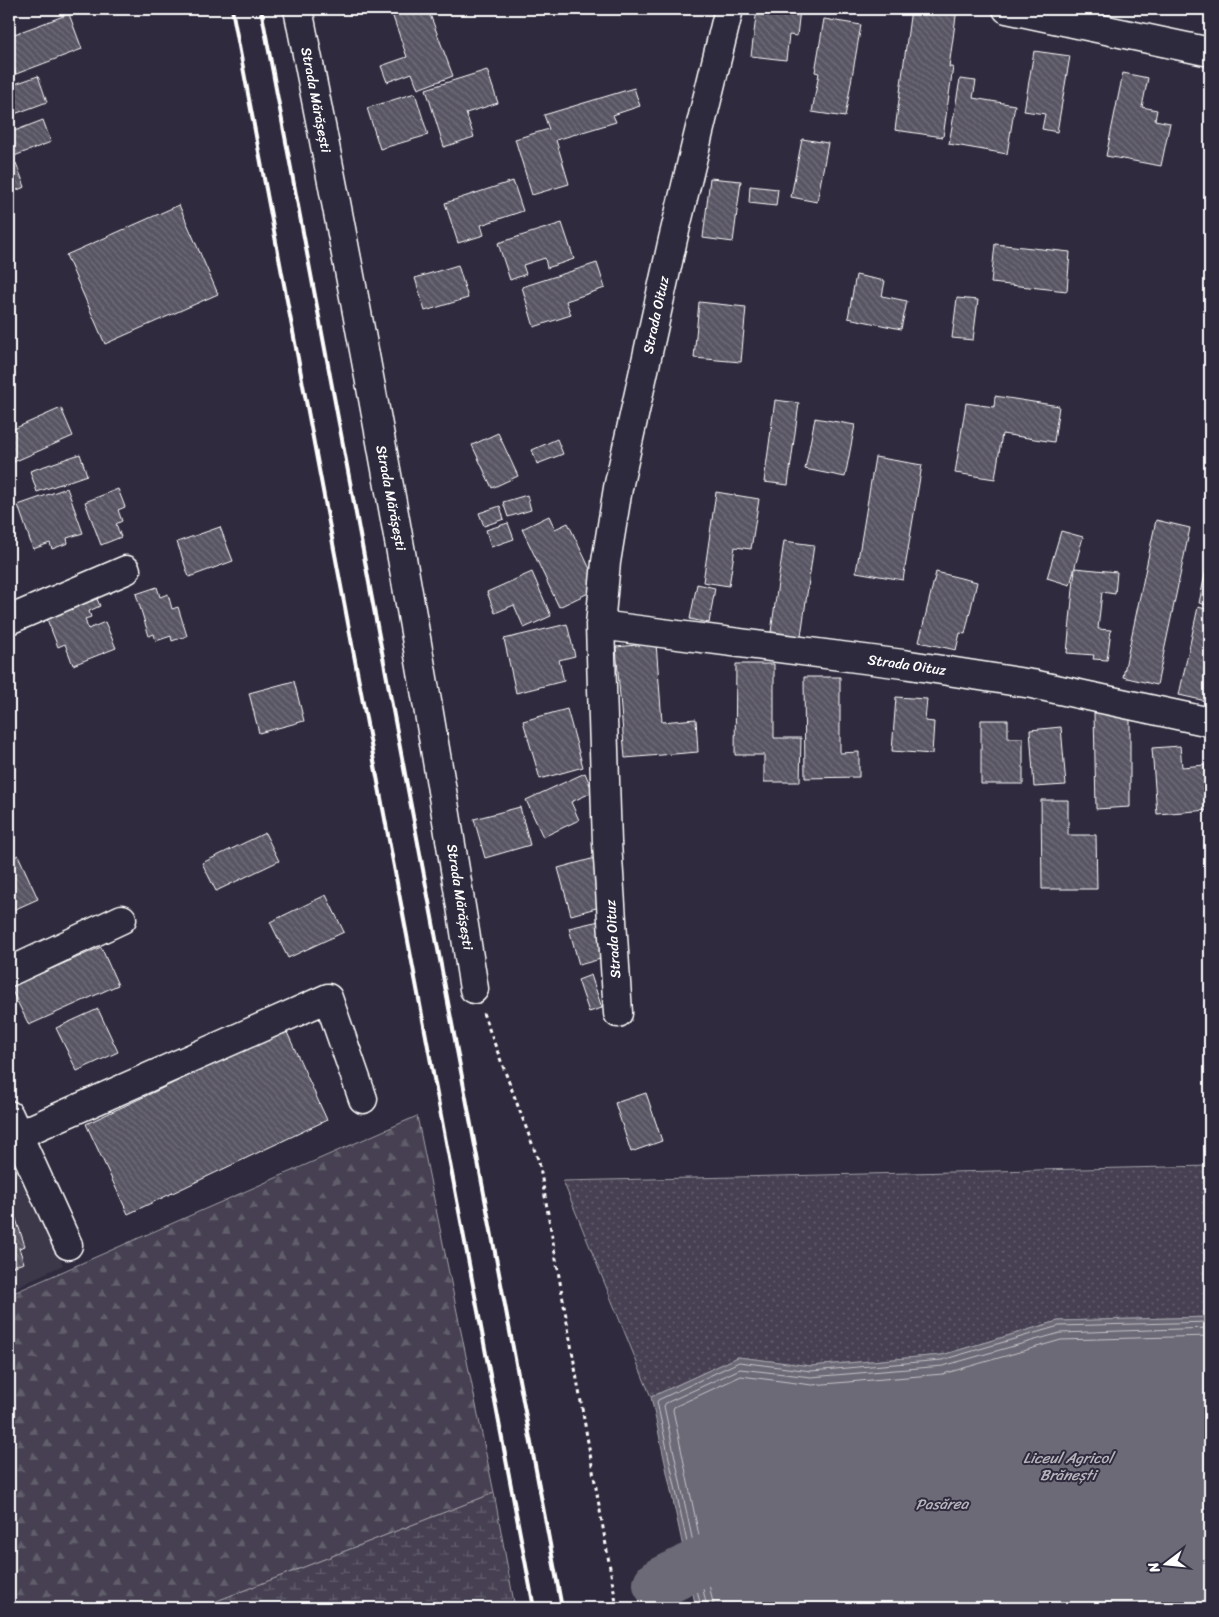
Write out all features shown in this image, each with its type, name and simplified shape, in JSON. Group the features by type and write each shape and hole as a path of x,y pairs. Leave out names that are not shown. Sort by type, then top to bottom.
{"street":[{"name":"Strada Mărășești","path":"298,9 405,568 474,989"},
{"name":"Strada Oituz","path":"618,1013 607,843 600,625 606,562 618,488 672,239 729,9"},
{"path":"1007,9 1210,52"},
{"path":"9,620 126,570"},
{"name":"Strada Oituz","path":"600,625 903,664 1014,681 1210,722"},
{"path":"9,972 122,919"},
{"path":"68,1245 13,1125 328,998 363,1099"}],"path":[{"path":"474,989 539,1162 617,1608"}],"shaded area":[{"path":"9,1131 63,1265 9,1290"}],"green space":[{"path":"417,1116 494,1493 199,1608 9,1608 9,1295"},
{"path":"1210,1166 1210,1317 1058,1321 942,1355 811,1366 738,1357 651,1397 563,1181"},
{"path":"494,1493 515,1608 199,1608"}],"water":[{"name":"Liceul Agricol Brănești","path":"1210,1317 1210,1608 696,1608 651,1397 738,1357 811,1366 942,1355 1058,1321"}],"building":[{"path":"406,9 428,9 453,76 418,89 412,73 387,82 381,66 407,57 392,14"},
{"path":"757,9 800,9 797,36 789,35 786,60 751,56"},
{"path":"911,9 957,9 949,67 953,67 943,137 895,130"},
{"path":"69,14 82,49 16,74 9,55 9,36"},
{"path":"824,19 861,25 845,117 812,112 819,73 815,72"},
{"path":"1034,51 1070,56 1057,132 1042,129 1045,114 1024,111"},
{"path":"487,70 498,103 466,113 474,137 444,147 426,89"},
{"path":"1123,73 1148,78 1142,107 1157,110 1155,120 1170,123 1161,166 1106,156"},
{"path":"38,76 47,102 9,116 9,86"},
{"path":"960,79 976,81 973,98 1015,105 1007,154 949,144"},
{"path":"634,88 640,106 613,115 616,122 556,140 569,184 532,195 515,139 549,129 544,115"},
{"path":"415,93 428,135 380,149 367,108"},
{"path":"43,120 51,142 9,158 9,133"},
{"path":"802,139 828,143 817,202 791,197"},
{"path":"16,163 25,187 9,193 9,166"},
{"path":"710,178 741,181 733,242 703,238"},
{"path":"513,181 523,211 481,225 484,235 458,243 445,203"},
{"path":"750,186 778,189 776,206 749,203"},
{"path":"179,205 218,294 105,344 66,255"},
{"path":"562,223 574,259 547,268 545,258 523,265 526,274 510,280 498,243"},
{"path":"9,239 14,253 9,256"},
{"path":"995,244 1070,252 1067,291 991,283"},
{"path":"597,263 605,288 566,301 571,315 534,327 522,287"},
{"path":"458,265 468,298 425,311 415,278"},
{"path":"856,275 885,281 882,296 907,301 901,329 848,318"},
{"path":"957,298 978,300 973,340 952,338"},
{"path":"699,302 746,307 741,362 694,358"},
{"path":"995,396 1059,406 1054,442 1002,434 995,479 955,473 966,403 994,407"},
{"path":"775,400 799,403 788,485 764,482"},
{"path":"61,408 73,436 9,464 9,431"},
{"path":"815,418 855,425 845,477 805,469"},
{"path":"498,433 518,476 492,488 472,445"},
{"path":"557,439 563,454 537,464 532,450"},
{"path":"80,454 87,475 37,492 30,471"},
{"path":"875,457 922,465 903,580 856,572"},
{"path":"67,488 83,533 67,538 68,543 52,549 50,543 33,549 18,505"},
{"path":"118,489 125,507 118,510 122,521 116,524 121,537 101,545 85,502"},
{"path":"716,492 759,499 751,549 735,547 729,586 703,582"},
{"path":"527,495 531,510 508,517 503,502"},
{"path":"500,506 504,519 484,526 479,513"},
{"path":"549,516 555,529 568,523 599,588 559,607 522,529"},
{"path":"1156,520 1190,528 1157,685 1123,677"},
{"path":"508,523 514,539 491,547 486,530"},
{"path":"220,527 233,561 189,577 177,542"},
{"path":"1061,531 1083,537 1070,585 1047,578"},
{"path":"784,541 814,545 801,636 771,632"},
{"path":"1210,551 1210,606 1199,603"},
{"path":"1075,568 1117,572 1115,594 1102,592 1098,629 1111,630 1107,660 1093,659 1094,655 1067,653"},
{"path":"532,572 551,616 524,628 514,605 495,613 487,592"},
{"path":"936,572 977,582 965,634 960,633 956,650 919,642"},
{"path":"697,584 715,588 709,623 690,619"},
{"path":"157,587 160,597 168,594 172,609 178,607 187,636 172,641 171,636 156,641 154,634 149,636 136,594"},
{"path":"95,594 100,606 89,611 91,617 85,619 88,629 105,622 116,648 73,665 65,644 58,647 45,614"},
{"path":"1198,607 1210,610 1210,683 1206,701 1179,695"},
{"path":"567,624 575,656 559,660 564,681 516,693 504,639"},
{"path":"656,643 662,722 696,719 698,752 625,758 616,647"},
{"path":"736,664 774,664 774,738 801,738 800,782 764,782 764,755 735,755"},
{"path":"804,677 840,677 840,753 859,752 859,777 805,778"},
{"path":"294,681 304,721 259,733 249,693"},
{"path":"896,697 927,699 925,721 934,722 932,754 892,751"},
{"path":"567,709 583,767 540,779 523,721"},
{"path":"1094,712 1130,719 1130,807 1096,809"},
{"path":"981,720 1008,720 1008,738 1023,738 1023,784 981,784"},
{"path":"1061,727 1066,785 1034,787 1030,730"},
{"path":"1180,746 1182,767 1205,765 1209,810 1157,814 1152,748"},
{"path":"585,773 593,792 571,802 579,820 543,837 526,800"},
{"path":"1041,800 1068,800 1068,835 1096,835 1097,889 1042,889"},
{"path":"520,807 530,845 485,858 474,819"},
{"path":"9,810 15,824 9,827"},
{"path":"265,833 279,861 216,891 202,863"},
{"path":"18,855 38,899 9,912 9,860"},
{"path":"595,858 607,905 571,915 558,868"},
{"path":"326,895 344,932 288,958 270,922"},
{"path":"599,921 608,957 579,965 569,928"},
{"path":"101,947 118,985 29,1025 10,987"},
{"path":"591,975 602,1008 589,1012 578,980"},
{"path":"98,1009 118,1052 77,1071 56,1028"},
{"path":"286,1030 327,1120 128,1214 86,1124"},
{"path":"646,1093 662,1141 631,1152 615,1103"},
{"path":"15,1216 25,1246 19,1248 24,1263 11,1267 12,1271 9,1272 9,1218"}],"waterway":[{"name":"Pasărea","path":"658,1584 743,1541 750,1540"}],"railway":[{"path":"232,9 534,1608"},
{"path":"261,9 562,1608"}]}
